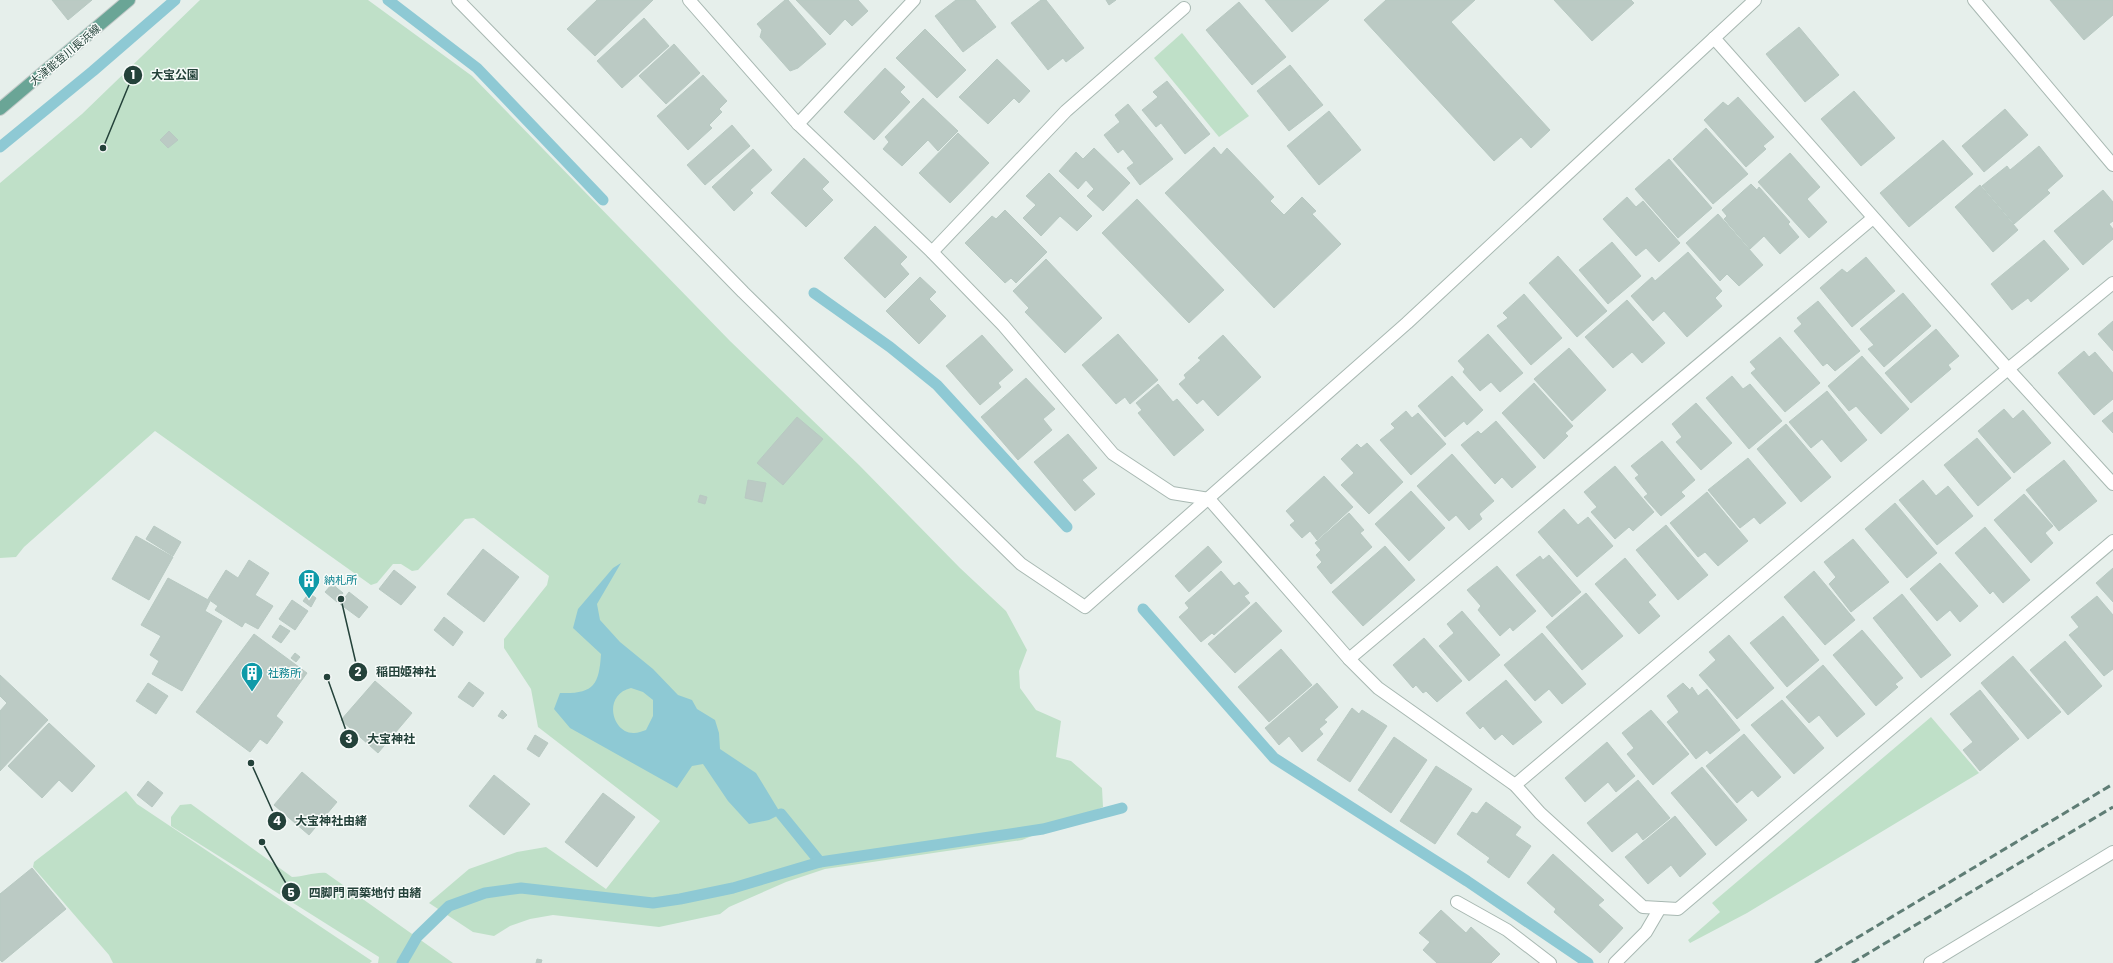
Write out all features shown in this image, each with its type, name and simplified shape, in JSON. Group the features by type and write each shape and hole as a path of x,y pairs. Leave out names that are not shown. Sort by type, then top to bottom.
{"main road":[{"name":"大津能登川長浜線","path":"0,109 129,0"}],"street":[{"path":"458,0 743,292 1021,564 1085,607 1210,499 1407,323 1755,0"},
{"path":"689,0 798,124 932,252 1003,325 1113,454 1172,493 1210,499 1350,659 1378,688 1515,785 1540,813 1643,907 1678,909 2113,541"},
{"path":"798,124 914,0"},
{"path":"1974,0 2113,166"},
{"path":"932,252 1066,111 1184,8"},
{"path":"1714,38 2008,369 2113,484"},
{"path":"1350,659 1873,218"},
{"path":"1515,785 2008,369 2113,284"},
{"path":"1930,963 2113,852"},
{"path":"1457,902 1508,930 1550,963"},
{"path":"1615,963 1646,932 1660,908"}],"green space":[{"path":"200,0 368,0 472,76 730,341 859,465 960,568 1006,611 1027,650 1019,671 1020,688 1036,710 1061,721 1056,757 1071,761 1102,788 1103,807 1022,840 825,869 786,882 729,907 720,914 659,927 553,915 530,919 510,926 494,936 473,932 429,903 469,869 517,852 546,847 606,889 660,821 538,727 531,689 504,648 504,639 547,585 549,576 474,518 465,519 418,570 412,571 401,564 393,564 377,583 371,585 155,431 24,547 16,557 0,558 0,183 82,114"},
{"path":"1182,33 1249,116 1219,137 1154,58"},
{"path":"1931,717 1979,773 1747,913 1690,943 1688,940 1720,912 1712,903"},
{"path":"126,791 137,804 372,961 370,963 113,963 109,955 33,867 34,862"},
{"path":"191,804 292,877 326,873 453,963 378,963 379,957 171,826 171,817 180,805"}],"water":[{"path":"621,563 597,604 600,620 620,642 653,669 678,695 692,700 697,709 715,720 719,733 720,749 756,773 781,814 769,820 749,824 728,801 703,764 692,766 677,788 570,728 554,709 560,693 580,692 587,690 596,681 601,654 573,628 578,609 613,568","holes":["631,688 643,692 653,700 653,716 646,730 636,733 626,732 620,727 613,714 613,706 616,698 622,692"]}],"building":[{"path":"52,0 92,0 68,20"},
{"path":"597,0 653,0 595,56 567,29"},
{"path":"785,0 788,0 826,44 798,68 790,71 760,37 762,30 757,24"},
{"path":"796,0 858,0 868,11 852,26 845,19 830,35"},
{"path":"956,0 975,0 996,27 963,52 935,16"},
{"path":"1041,0 1046,0 1084,48 1066,62 1063,58 1048,70 1011,23"},
{"path":"1106,0 1116,0 1109,5"},
{"path":"1265,0 1329,0 1292,32"},
{"path":"1386,0 1475,0 1451,22 1550,130 1531,148 1521,137 1494,161 1364,20"},
{"path":"1554,0 1631,0 1634,3 1592,41"},
{"path":"2050,0 2113,0 2113,15 2084,40"},
{"path":"1239,2 1286,57 1252,85 1206,30"},
{"path":"644,18 669,46 622,88 597,61"},
{"path":"1799,27 1839,75 1805,102 1766,54"},
{"path":"925,29 966,70 937,98 896,58"},
{"path":"674,44 700,73 666,104 639,76"},
{"path":"997,59 1030,91 1019,103 1014,98 988,124 959,97"},
{"path":"1290,65 1323,105 1289,131 1257,91"},
{"path":"885,68 905,87 900,92 910,102 874,140 844,112"},
{"path":"703,75 727,101 719,109 722,112 709,125 712,128 688,150 657,116"},
{"path":"1167,81 1210,134 1185,154 1161,123 1156,127 1142,110 1158,97 1153,92"},
{"path":"1854,91 1895,138 1861,166 1821,119"},
{"path":"1738,97 1774,137 1763,146 1766,149 1746,167 1704,120 1723,102 1728,106"},
{"path":"923,98 958,131 938,151 928,140 902,166 883,149 889,142 885,137"},
{"path":"1128,104 1173,159 1140,185 1127,168 1134,163 1123,149 1118,153 1104,135 1120,122 1115,115"},
{"path":"2005,109 2028,135 1984,172 1962,146"},
{"path":"1329,111 1361,150 1319,185 1287,146"},
{"path":"732,125 750,146 705,185 687,165"},
{"path":"1706,128 1748,174 1713,204 1673,159"},
{"path":"169,131 178,140 168,148 160,140"},
{"path":"958,133 989,163 950,203 919,173"},
{"path":"1943,140 1973,174 1909,227 1880,193"},
{"path":"2039,146 2063,176 2047,190 2050,193 2014,224 1982,186 2007,166 2010,170"},
{"path":"1214,147 1221,155 1227,148 1274,197 1270,201 1284,215 1302,197 1316,211 1312,214 1341,244 1274,308 1165,193"},
{"path":"1094,148 1130,183 1103,211 1087,196 1094,189 1086,180 1078,189 1059,171 1076,152 1083,159"},
{"path":"753,149 772,170 750,190 753,193 734,211 712,187"},
{"path":"1790,153 1820,187 1807,199 1827,222 1809,238 1758,182"},
{"path":"804,158 829,182 822,189 833,200 806,227 771,193"},
{"path":"1669,159 1712,208 1678,238 1635,189"},
{"path":"1049,173 1092,216 1077,231 1060,216 1041,236 1023,218 1036,205 1026,196"},
{"path":"1751,184 1757,190 1759,187 1790,222 1788,224 1799,237 1780,254 1764,236 1750,249 1724,219 1727,216 1722,210"},
{"path":"1980,185 2018,230 1993,252 1955,207"},
{"path":"2103,190 2113,202 2113,221 2109,224 2113,229 2113,239 2083,265 2054,231"},
{"path":"1627,197 1636,207 1643,201 1680,243 1659,262 1646,248 1636,256 1603,219"},
{"path":"1137,199 1224,290 1189,323 1102,233"},
{"path":"1005,210 1047,252 1016,283 1011,278 1005,283 965,243 992,216 996,219"},
{"path":"1718,214 1763,265 1739,286 1727,274 1720,281 1686,243"},
{"path":"875,226 907,257 900,264 909,274 885,298 844,258"},
{"path":"2044,240 2069,269 2031,302 2028,298 2012,310 1991,284"},
{"path":"1612,242 1641,276 1608,304 1579,270"},
{"path":"1688,252 1722,291 1715,298 1722,306 1687,337 1664,311 1653,321 1631,296 1652,277 1655,281"},
{"path":"1558,256 1607,311 1577,337 1529,283"},
{"path":"1866,257 1895,291 1852,327 1820,288 1842,269 1847,273"},
{"path":"1046,259 1102,318 1065,353 1025,312 1029,308 1013,291"},
{"path":"920,277 936,292 929,299 946,316 919,344 886,311"},
{"path":"1903,293 1931,326 1884,367 1868,349 1874,345 1860,329"},
{"path":"1524,294 1562,338 1531,365 1497,326 1508,318 1503,313"},
{"path":"1627,300 1665,343 1642,363 1632,352 1613,368 1585,337"},
{"path":"1818,301 1860,351 1835,371 1827,363 1823,366 1794,331 1802,324 1797,318"},
{"path":"2113,321 2113,351 2098,334"},
{"path":"1936,329 1959,356 1948,365 1951,369 1911,403 1885,373"},
{"path":"1118,334 1158,380 1130,404 1125,397 1116,404 1082,365"},
{"path":"1488,334 1523,373 1500,392 1491,382 1480,391 1463,372 1465,369 1458,361"},
{"path":"982,335 1013,370 998,383 1001,387 980,405 946,366"},
{"path":"1223,335 1261,377 1218,416 1203,399 1197,404 1179,384 1186,378 1184,375 1201,360 1198,358"},
{"path":"1780,337 1820,383 1785,412 1751,373 1756,369 1750,362"},
{"path":"1569,348 1606,390 1572,421 1534,379"},
{"path":"2084,351 2089,357 2095,352 2113,373 2113,399 2094,415 2058,373"},
{"path":"1862,356 1909,409 1881,434 1856,406 1849,411 1828,386"},
{"path":"1452,376 1483,410 1467,425 1464,421 1445,437 1418,406"},
{"path":"1732,376 1743,389 1750,384 1782,421 1749,449 1706,398"},
{"path":"1026,378 1055,409 1043,419 1052,430 1018,460 981,417"},
{"path":"1534,383 1573,426 1565,433 1568,436 1544,459 1502,413"},
{"path":"1158,384 1173,402 1177,399 1204,430 1174,456 1138,413 1142,410 1136,403"},
{"path":"1827,391 1867,440 1841,462 1822,439 1811,448 1789,422"},
{"path":"1696,403 1732,443 1701,470 1676,442 1682,437 1672,424"},
{"path":"2004,409 2013,419 2023,410 2051,443 2014,473 1978,431"},
{"path":"1406,411 1412,418 1418,413 1446,444 1411,475 1380,440 1395,428 1391,424"},
{"path":"2113,412 2113,433 2102,421"},
{"path":"797,417 823,439 783,485 757,463"},
{"path":"1496,421 1536,467 1512,488 1502,477 1495,484 1461,445 1478,431 1481,434"},
{"path":"1786,424 1831,477 1801,502 1757,449"},
{"path":"1068,434 1097,468 1082,480 1095,494 1075,511 1034,462"},
{"path":"1977,438 2011,478 1978,506 1944,465"},
{"path":"1662,441 1695,480 1681,492 1685,496 1661,516 1644,497 1648,494 1635,478 1639,475 1631,466"},
{"path":"1367,443 1403,482 1369,514 1341,485 1354,473 1341,459 1357,444 1361,448"},
{"path":"1452,454 1494,501 1479,514 1482,519 1469,530 1456,515 1449,521 1417,486"},
{"path":"1748,458 1786,503 1760,524 1754,517 1740,528 1708,490"},
{"path":"2064,460 2097,501 2059,531 2026,490"},
{"path":"1615,466 1654,512 1633,531 1629,527 1615,539 1591,512 1597,507 1584,492"},
{"path":"1324,476 1353,507 1317,540 1310,531 1302,538 1290,525 1295,521 1286,511"},
{"path":"748,480 766,483 762,502 745,498"},
{"path":"1923,480 1936,496 1948,486 1973,516 1937,545 1899,500"},
{"path":"1411,491 1445,528 1409,561 1375,524"},
{"path":"1707,492 1748,541 1718,566 1705,552 1698,557 1670,523"},
{"path":"2024,494 2053,526 2045,533 2053,543 2031,563 1994,520"},
{"path":"700,495 707,497 705,504 698,502"},
{"path":"1895,503 1937,553 1907,578 1865,529"},
{"path":"1564,509 1578,525 1588,517 1613,546 1577,577 1538,532"},
{"path":"1349,513 1364,530 1360,533 1372,547 1331,584 1317,567 1322,562 1316,555 1321,550 1315,543"},
{"path":"1666,525 1708,575 1678,600 1636,550"},
{"path":"154,526 181,542 173,556 146,539"},
{"path":"1985,527 2030,580 2003,603 1993,591 1990,594 1955,553"},
{"path":"136,536 173,557 149,600 112,579"},
{"path":"1853,539 1889,582 1851,612 1829,584 1836,577 1824,562"},
{"path":"1208,546 1222,562 1189,592 1175,576"},
{"path":"1385,546 1415,580 1363,626 1332,592"},
{"path":"483,549 519,577 484,622 447,594"},
{"path":"1549,555 1581,592 1552,617 1516,575 1540,556 1543,560"},
{"path":"1625,558 1656,595 1648,602 1660,616 1639,634 1595,584"},
{"path":"249,560 269,573 255,595 273,606 258,629 245,622 242,627 215,610 218,606 208,599 226,570 238,578"},
{"path":"1940,563 1978,606 1960,622 1950,610 1937,621 1910,589"},
{"path":"1497,566 1536,611 1513,631 1510,627 1500,636 1478,610 1481,606 1467,590"},
{"path":"2113,568 2113,602 2096,583"},
{"path":"394,570 416,587 401,605 379,589"},
{"path":"1221,571 1234,586 1239,582 1249,593 1244,596 1250,603 1214,635 1212,633 1201,642 1179,617 1189,608 1185,603"},
{"path":"1814,571 1855,620 1825,645 1784,597"},
{"path":"168,578 210,601 205,611 222,621 182,691 152,674 159,661 150,655 161,636 141,625"},
{"path":"332,584 343,593 337,602 325,592"},
{"path":"349,592 368,607 359,618 340,604"},
{"name":"納札所","path":"309,593 316,598 311,607 303,601"},
{"path":"1586,593 1623,636 1582,670 1546,627"},
{"path":"1902,594 1951,655 1921,678 1873,618"},
{"path":"2097,596 2113,615 2113,669 2104,676 2069,635 2079,627 2071,617"},
{"path":"292,600 308,611 295,630 279,619"},
{"path":"1256,602 1282,631 1235,673 1208,644"},
{"path":"1462,611 1500,655 1469,681 1439,646 1454,633 1447,624"},
{"path":"1783,616 1819,660 1787,687 1750,643"},
{"path":"444,617 463,632 453,646 434,630"},
{"path":"280,625 290,631 281,643 272,637"},
{"path":"1862,630 1903,678 1895,684 1898,687 1876,706 1833,655"},
{"path":"1542,633 1586,684 1562,704 1549,689 1535,701 1504,665"},
{"name":"社務所","path":"254,634 307,673 276,716 283,722 267,744 260,739 250,752 196,712"},
{"path":"1729,635 1774,688 1737,719 1699,675 1716,660 1709,652"},
{"path":"1424,638 1462,681 1437,702 1426,691 1423,693 1416,685 1413,688 1393,665"},
{"path":"2065,641 2102,686 2068,715 2030,670"},
{"path":"1281,649 1312,685 1269,722 1238,687"},
{"path":"295,653 300,657 296,662 291,658"},
{"path":"2013,656 2061,712 2028,739 1981,683"},
{"path":"1823,665 1865,714 1837,737 1819,715 1809,723 1786,697"},
{"path":"0,675 48,720 0,771 0,711 7,703 0,696"},
{"path":"1506,680 1542,722 1513,745 1502,734 1495,740 1483,726 1480,729 1466,713"},
{"path":"375,681 412,713 378,753 341,720"},
{"path":"469,682 484,693 473,707 458,697"},
{"path":"148,683 168,696 156,714 136,701"},
{"path":"1317,683 1338,707 1324,720 1327,722 1319,729 1323,734 1302,752 1289,736 1279,745 1265,728"},
{"path":"1683,683 1690,690 1692,687 1698,696 1707,689 1740,730 1710,754 1707,750 1696,759 1667,722 1679,712 1667,696"},
{"path":"1980,690 2019,739 1980,771 1963,750 1973,742 1950,714"},
{"path":"1782,700 1824,748 1794,774 1751,725"},
{"path":"1352,708 1359,714 1362,710 1387,726 1350,782 1317,760"},
{"path":"502,710 507,715 503,719 498,716"},
{"path":"1651,710 1689,754 1653,785 1627,754 1634,748 1622,733"},
{"path":"49,723 95,766 72,792 59,780 42,798 8,766"},
{"path":"1744,734 1781,777 1758,797 1752,790 1737,803 1706,766"},
{"path":"535,735 548,743 539,757 527,749"},
{"path":"1394,737 1427,760 1391,813 1358,790"},
{"path":"1607,742 1635,776 1616,792 1608,782 1585,802 1565,778"},
{"path":"1436,766 1472,789 1435,844 1400,821"},
{"path":"1702,767 1747,820 1716,846 1671,793"},
{"path":"302,772 337,802 309,835 274,805"},
{"path":"494,775 530,804 504,835 469,806"},
{"path":"1638,780 1670,818 1643,840 1637,832 1612,852 1587,823"},
{"path":"148,781 163,793 152,807 137,795"},
{"path":"603,793 635,817 597,867 565,842"},
{"path":"1486,802 1521,827 1515,835 1531,846 1509,878 1487,862 1490,858 1457,834 1472,812 1477,814"},
{"path":"1675,816 1706,854 1680,877 1671,865 1648,884 1625,857"},
{"path":"1553,854 1604,900 1598,905 1623,928 1600,953 1554,912 1556,909 1527,883"},
{"path":"32,868 66,909 2,962 0,960 0,894"},
{"path":"1441,910 1466,933 1471,927 1500,954 1491,963 1437,963 1423,950 1430,942 1419,933"},
{"path":"537,959 542,960 541,963 536,963"}],"waterway":[{"path":"0,147 93,71 175,0"},
{"path":"388,0 477,68 603,200"},
{"path":"814,293 890,347 937,385 1067,527"},
{"path":"1143,609 1274,758 1467,881 1588,963"},
{"path":"781,814 820,862 1043,829 1122,808"},
{"path":"402,963 417,937 449,906 485,893 521,888 653,903 733,888 820,862"}],"railway":[{"path":"1815,963 2113,784"},
{"path":"1852,963 2113,807"}],"place":[{"name":"大宝公園","path":"103,148"},
{"name":"稲田姫神社","path":"341,599"},
{"name":"納札所","path":"309,600"},
{"name":"大宝神社","path":"327,677"},
{"name":"社務所","path":"252,692"},
{"name":"大宝神社由緒","path":"251,763"},
{"name":"四脚門 両築地付 由緒","path":"262,842"}]}
